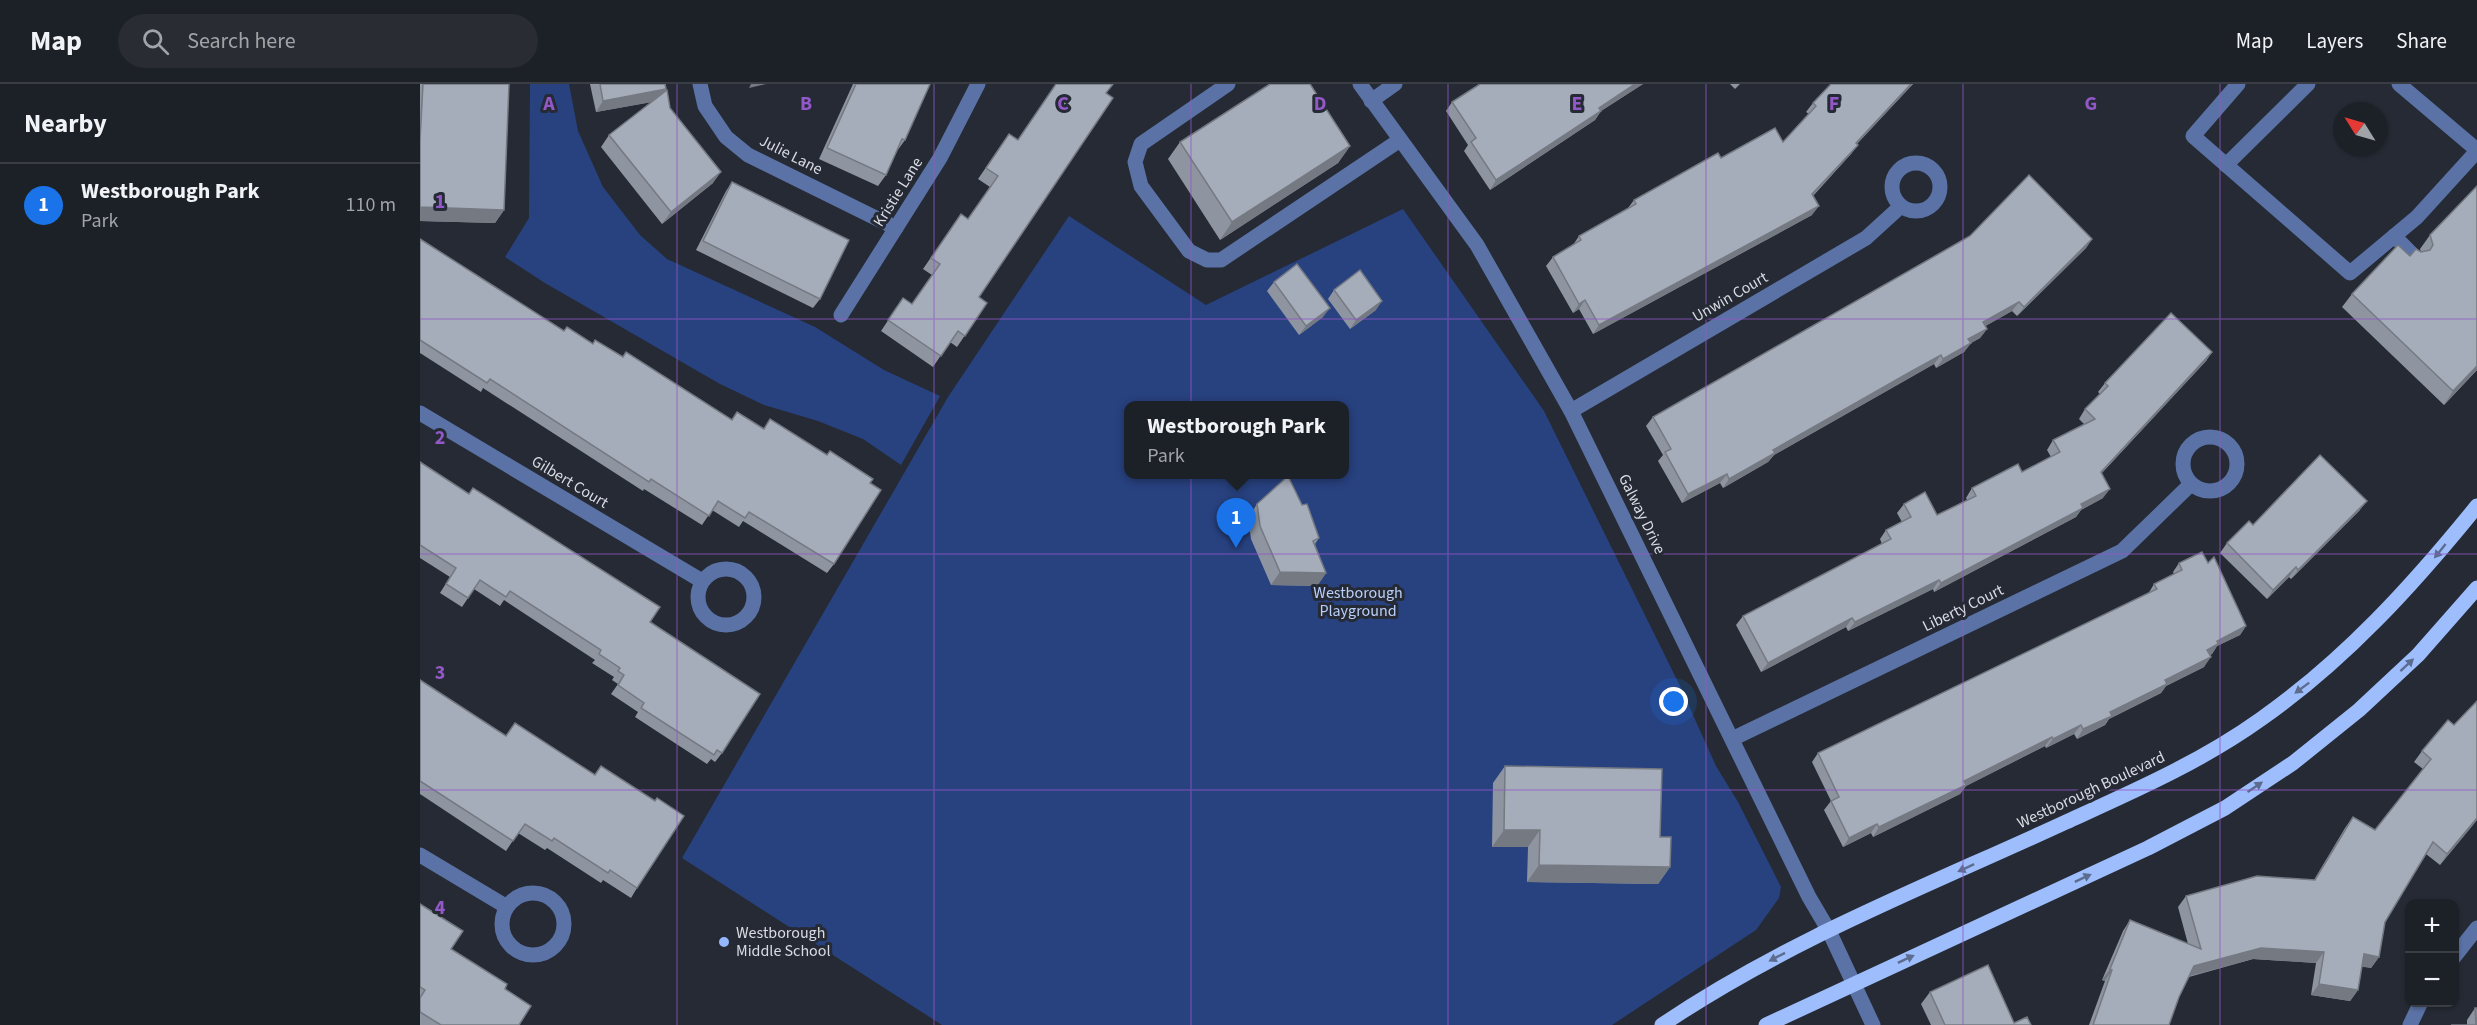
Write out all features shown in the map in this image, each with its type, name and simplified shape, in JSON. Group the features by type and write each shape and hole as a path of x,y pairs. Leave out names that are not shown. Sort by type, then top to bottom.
{"main road":[{"name":"Westborough Boulevard","path":"1662,1025 1728,984 1829,931 2128,794 2194,761 2260,720 2324,671 2378,620 2434,560 2477,506"},
{"path":"1766,1025 2148,848 2225,808 2293,763 2359,710 2418,655 2477,588"}],"street":[{"name":"Julie Lane","path":"700,84 705,106 726,137 748,155 896,228"},
{"name":"Kristie Lane","path":"841,315 940,158 978,84"},
{"path":"1228,84 1141,144 1135,162 1141,186 1189,251 1208,260 1221,260 1400,140"},
{"name":"Galway Drive","path":"1360,84 1477,245 1571,411 1809,897 1829,931 1873,1025"},
{"path":"1371,101 1395,84"},
{"path":"2238,84 2193,136 2350,273 2417,217 2477,151 2399,84"},
{"path":"2226,165 2308,84"},
{"name":"Unwin Court","path":"1571,411 1866,238 1900,207"},
{"path":"2394,236 2414,256"},
{"name":"Gilbert Court","path":"420,413 702,581"},
{"name":"Liberty Court","path":"1732,739 2122,551 2191,484"},
{"path":"420,855 507,907"},
{"path":"527,893 540,893 551,898 560,907 564,918 564,931 559,942 550,951 539,956 526,956 515,951 506,942 502,930 502,918 507,907 516,898 527,893"},
{"path":"2457,953 2477,928"},
{"path":"2410,1025 2419,1007"}],"green space":[{"path":"530,84 569,84 578,131 603,187 640,235 667,259 815,327 884,370 940,396 901,465 863,439 818,421 764,405 720,384 545,283 505,257 529,218"},
{"name":"Westborough Playground","path":"1403,209 1544,411 1680,686 1716,766 1738,802 1781,887 1779,898 1756,930 1612,1025 942,1025 682,858 948,397 1069,216 1206,305"}],"building":[{"path":"423,84 509,84 504,210 420,207"},
{"path":"600,84 665,84 666,89 603,101"},
{"path":"856,84 930,84 905,140 902,139 886,175 827,148"},
{"path":"1056,84 1113,84 1106,93 1113,98 979,297 987,303 965,336 958,331 941,356 888,320 903,298 912,304 940,264 931,258 961,214 968,219 998,176 986,168 1009,134 1018,140"},
{"path":"1270,84 1310,84 1350,146 1232,222 1180,142"},
{"path":"1480,84 1635,84 1599,108 1601,111 1496,180 1471,142 1476,138 1452,102"},
{"path":"1831,84 1911,84 1812,194 1819,206 1599,325 1585,300 1579,304 1553,257 1581,240 1579,236 1636,204 1634,200 1718,153 1721,158 1775,128 1783,142 1816,106 1813,103"},
{"path":"667,90 670,108 721,172 671,212 609,135"},
{"path":"2029,175 2092,239 2024,307 2019,302 1983,322 1987,329 1968,339 1971,343 1943,359 1941,355 1912,371 1773,450 1775,453 1729,479 1727,474 1688,494 1665,452 1671,449 1653,417 1970,236"},
{"path":"732,182 849,240 820,299 703,241"},
{"path":"2477,186 2477,366 2453,391 2352,294 2398,245 2410,256 2416,249 2421,252 2430,250 2433,245 2430,235"},
{"path":"420,239 564,331 567,327 593,344 595,340 623,357 626,352 732,420 737,412 764,429 770,419 827,455 830,451 873,479 870,483 881,490 834,564 749,512 745,518 718,501 709,516 651,479 649,482 490,379 487,383 420,340"},
{"path":"1297,264 1330,308 1306,326 1274,282"},
{"path":"1360,270 1382,301 1356,320 1334,290"},
{"path":"2171,313 2212,352 2101,472 2110,489 2081,504 2083,508 1941,583 1939,580 1855,622 1852,618 1768,663 1743,616 1891,539 1886,530 1911,517 1904,504 1925,492 1937,515 1976,496 1972,488 2018,464 2022,472 2060,452 2053,440 2095,419 2085,409 2108,386 2105,383"},
{"path":"2320,455 2367,501 2298,570 2296,567 2273,590 2227,543 2249,521 2253,525"},
{"path":"420,462 469,494 473,488 660,607 650,622 760,694 722,753 717,750 714,755 641,708 644,703 618,685 624,675 618,671 620,668 599,654 601,650 510,591 506,597 480,580 468,598 446,584 456,568 420,545"},
{"path":"1285,479 1289,479 1302,505 1307,504 1319,538 1313,541 1326,573 1280,572 1260,526 1257,504"},
{"path":"2202,552 2208,563 2214,557 2246,626 2217,641 2218,644 2207,650 2211,657 2165,680 2167,684 2110,712 2112,716 2083,729 2081,725 2053,739 2052,737 1964,781 1966,785 1879,827 1877,824 1849,838 1831,801 1839,797 1818,753 2157,589 2154,584 2182,570 2179,563"},
{"path":"420,680 506,736 515,723 595,775 601,766 655,801 657,798 684,816 637,888 610,870 608,873 554,838 552,841 525,824 513,841 420,781"},
{"path":"2477,701 2477,818 2447,854 2433,842 2385,922 2379,957 2364,954 2358,990 2319,984 2324,952 2261,948 2194,966 2169,1025 2093,1025 2112,970 2110,969 2130,920 2201,949 2186,896 2257,876 2315,880 2353,817 2375,830 2431,759 2422,751 2448,720 2454,725"},
{"path":"1505,766 1662,769 1660,837 1671,837 1670,867 1539,865 1540,830 1504,830"},
{"path":"420,904 463,931 451,949 507,984 505,989 531,1006 519,1025 441,1025 420,1012 420,998 425,990 420,987"},
{"path":"1988,965 2014,1023 2027,1017 2031,1025 1945,1025 1930,992"},
{"path":"2475,1008 2477,1008 2477,1025"}],"place":[{"name":"Westborough Park","path":"1236,548"},
{"name":"Westborough Middle School","path":"724,942"}]}
